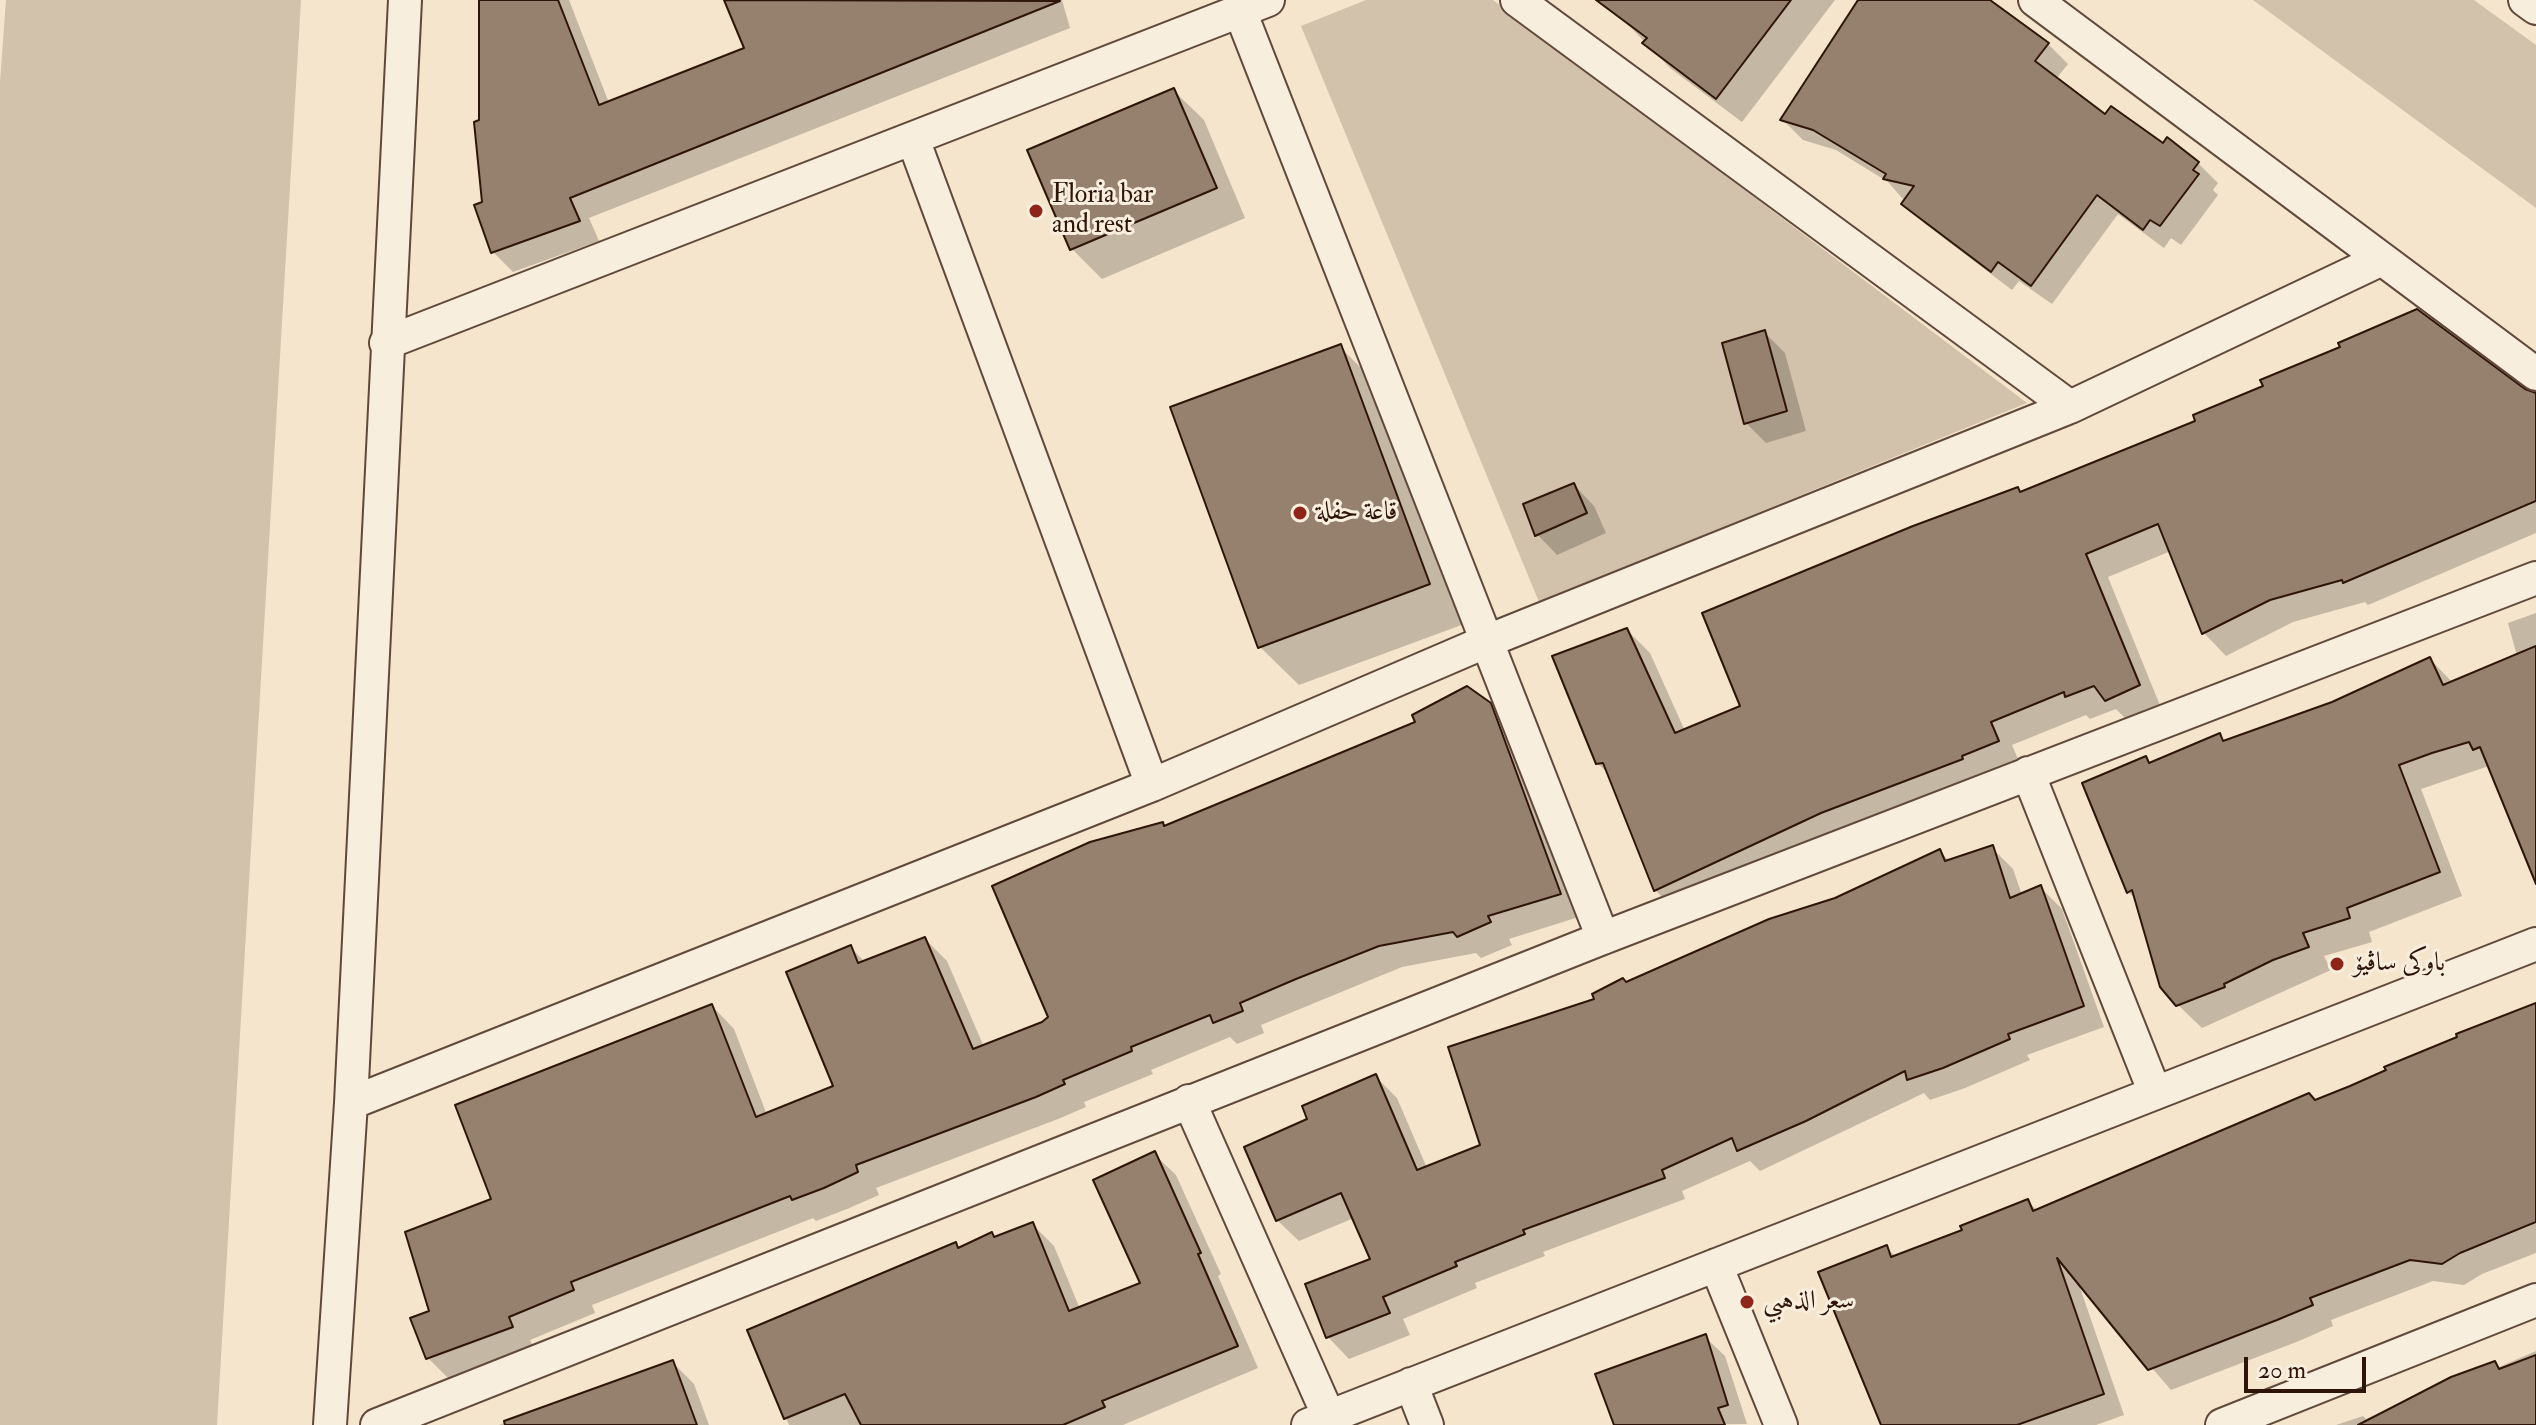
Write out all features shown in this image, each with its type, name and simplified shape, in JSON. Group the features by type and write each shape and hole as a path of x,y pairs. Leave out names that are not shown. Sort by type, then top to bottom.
{"street":[{"path":"330,1425 351,1103 405,0"},
{"path":"1517,0 2070,407"},
{"path":"2035,0 2536,374"},
{"path":"2525,0 2536,8"},
{"path":"386,343 1254,5 1485,642 1603,938"},
{"path":"913,139 1152,785"},
{"path":"351,1103 1152,785 1485,642 2070,407 2382,259"},
{"path":"377,1425 1603,938 2536,578"},
{"path":"2028,773 2155,1093"},
{"path":"1189,1101 1318,1421 2536,944"},
{"path":"1716,1265 1781,1425"},
{"path":"2222,1425 2536,1300"},
{"path":"1411,1384 1427,1425"}],"shaded area":[{"path":"6,0 301,0 217,1425 0,1425 0,82"},
{"path":"1366,0 1493,0 2027,403 1539,602 1301,26"},
{"path":"2253,0 2474,0 2536,45 2536,208"}],"building":[{"path":"479,0 558,0 599,105 744,48 724,0 1060,1 570,198 580,221 491,253 474,205 482,202 474,122 479,120"},
{"path":"1596,0 1791,0 1716,99 1642,43 1647,38"},
{"path":"1858,0 1990,0 2049,43 2035,61 2105,114 2111,106 2163,143 2167,137 2199,162 2193,170 2199,174 2160,226 2150,220 2143,230 2097,195 2031,286 1998,262 1991,272 1901,204 1914,186 1883,179 1886,174 1813,130 1780,120"},
{"path":"1174,88 1217,188 1070,250 1027,150"},
{"path":"2417,309 2525,389 2536,393 2536,501 2343,583 2342,580 2270,600 2202,634 2158,524 2086,554 2140,685 2105,701 2094,686 2065,697 2064,692 1991,722 1999,741 1962,756 1963,759 1821,813 1654,891 1603,763 1596,764 1552,656 1627,628 1675,733 1740,706 1702,613 1913,526 2018,487 2020,492 2195,421 2193,415 2263,386 2260,380 2340,347 2338,343"},
{"path":"1765,330 1787,411 1744,424 1722,343"},
{"path":"1341,344 1430,584 1258,648 1170,407"},
{"path":"1574,483 1587,513 1535,536 1523,504"},
{"path":"2536,646 2536,884 2480,747 2473,750 2469,742 2432,753 2399,765 2440,872 2347,908 2350,918 2303,933 2309,947 2273,960 2224,984 2225,987 2176,1006 2160,987 2132,890 2127,893 2082,783 2146,756 2149,763 2220,733 2223,741 2332,702 2430,657 2443,685"},
{"path":"1467,686 1491,703 1561,894 1488,916 1491,922 1457,937 1453,932 1379,946 1296,979 1240,1003 1243,1011 1213,1023 1210,1015 1131,1047 1132,1051 1063,1080 1065,1084 1036,1097 856,1165 858,1172 824,1188 792,1200 790,1196 571,1282 574,1290 509,1317 513,1327 426,1359 410,1318 429,1311 405,1232 491,1199 455,1105 712,1004 756,1117 833,1086 786,972 851,945 858,963 925,937 973,1049 1042,1022 1048,1017 992,886 1090,842 1163,822 1164,826 1415,722 1412,715"},
{"path":"1993,845 2010,898 2041,885 2084,1006 2008,1034 2010,1039 1943,1068 1907,1080 1905,1071 1806,1121 1737,1151 1732,1138 1662,1170 1665,1178 1523,1230 1525,1234 1455,1262 1457,1266 1383,1297 1390,1313 1326,1338 1305,1284 1370,1259 1341,1193 1276,1221 1244,1147 1307,1119 1302,1106 1376,1074 1417,1170 1480,1145 1448,1047 1594,999 1592,994 1623,978 1626,982 1769,919 1835,898 1940,849 1945,861"},
{"path":"2536,1003 2536,1222 2460,1253 2442,1264 2410,1260 2310,1298 2313,1305 2148,1370 2057,1258 2104,1394 2017,1425 1881,1425 1818,1272 1887,1245 1891,1257 1962,1230 1960,1226 2028,1199 2033,1211 2309,1093 2315,1100 2350,1086 2386,1070 2384,1067 2457,1037 2456,1034"},
{"path":"1155,1151 1238,1346 1102,1401 1105,1407 1063,1425 861,1425 845,1394 784,1419 747,1330 956,1242 958,1248 992,1232 994,1237 1033,1222 1069,1311 1140,1283 1093,1180"},
{"path":"1706,1334 1728,1405 1718,1408 1725,1425 1614,1425 1595,1374"},
{"path":"2536,1355 2536,1425 2358,1425 2451,1377 2495,1361 2499,1369"},
{"path":"673,1360 697,1425 505,1425 504,1421"}],"place":[{"name":"Floria bar and rest","path":"1036,211"},
{"name":"قاعة حفلة","path":"1300,513"},
{"name":"باوکی ساڤیۆ","path":"2337,964"},
{"name":"سعر الذهبي","path":"1747,1302"}]}
